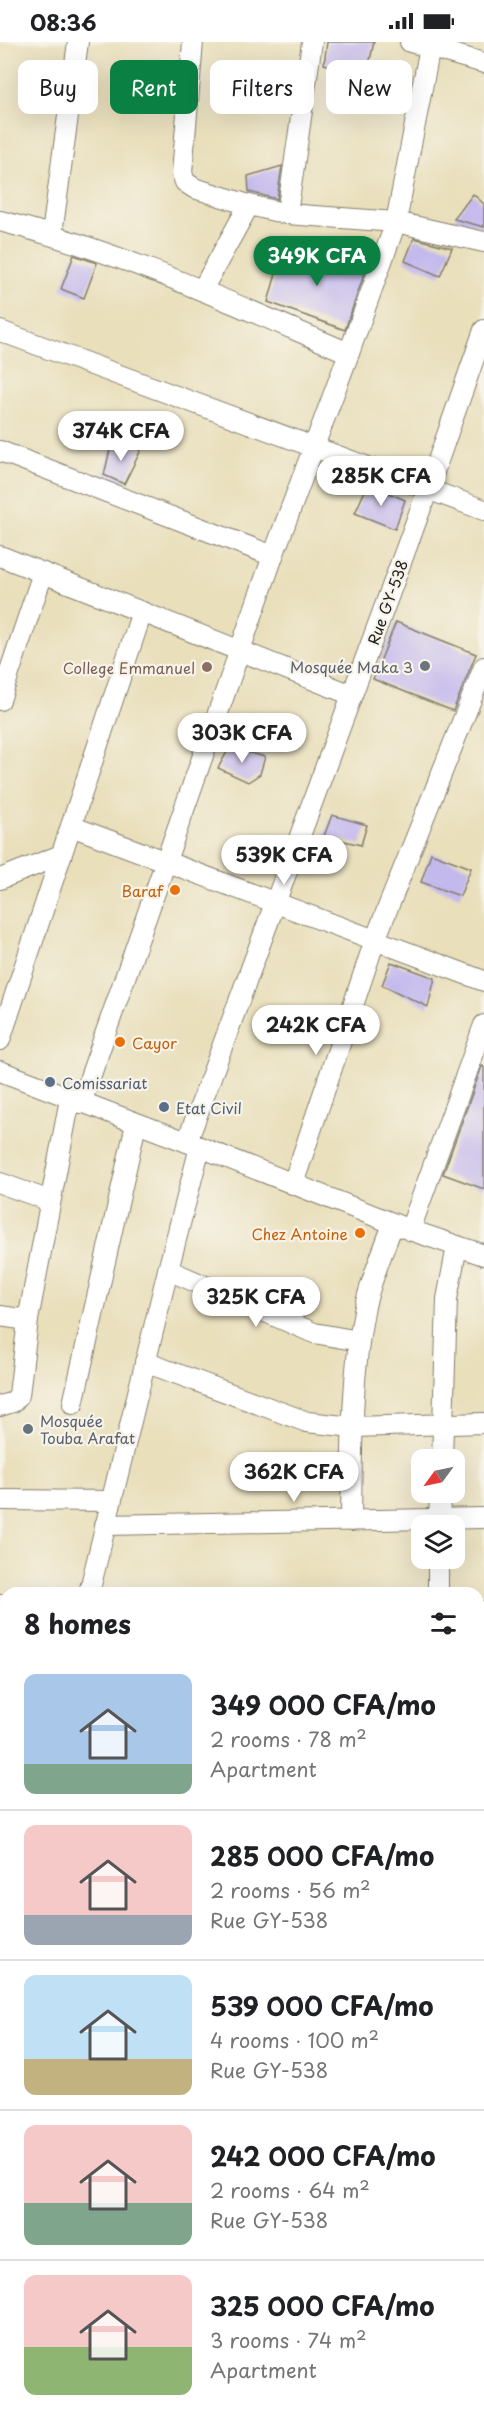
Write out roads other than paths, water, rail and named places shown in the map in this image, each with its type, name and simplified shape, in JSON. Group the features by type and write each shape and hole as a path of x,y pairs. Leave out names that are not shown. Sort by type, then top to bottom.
{"street":[{"path":"51,234 78,42"},
{"path":"193,42 182,173 185,182 194,188 287,214 396,222 484,242"},
{"path":"287,214 312,42"},
{"path":"410,42 467,50 484,63"},
{"path":"0,1406 13,1402 19,1395 28,1320 50,1201 76,1101 166,862 273,556 316,448 396,222 431,44"},
{"path":"201,290 249,205"},
{"path":"0,221 51,234 135,262 349,353"},
{"name":"Rue GY-538","path":"90,1587 168,1269 194,1144 275,902 428,489 484,330"},
{"path":"0,331 484,510"},
{"path":"0,451 273,556"},
{"path":"0,556 352,695"},
{"path":"2,691 43,573"},
{"path":"0,1040 142,612"},
{"path":"293,1184 375,940 478,702 484,667"},
{"path":"71,826 484,981"},
{"path":"0,879 61,855"},
{"path":"351,1521 353,1427 359,1341 365,1307 402,1227 484,1025"},
{"path":"0,1071 194,1144 402,1227 484,1255"},
{"path":"73,1404 136,1124"},
{"path":"0,1183 50,1201"},
{"path":"443,1449 447,1299 457,1246"},
{"path":"168,1269 314,1333 359,1341"},
{"path":"0,1316 28,1320"},
{"path":"145,1362 307,1422 353,1427 484,1423"},
{"path":"0,1500 111,1501"},
{"path":"465,1520 484,1518"},
{"path":"105,1525 411,1522"},
{"path":"438,1569 438,1587"}],"place":[{"name":"Mosquée Maka 3","path":"425,666"},
{"name":"College Emmanuel","path":"207,667"},
{"name":"Baraf","path":"175,890"},
{"name":"Cayor","path":"120,1042"},
{"name":"Comissariat","path":"50,1082"},
{"name":"Etat Civil","path":"164,1107"},
{"name":"Chez Antoine","path":"360,1233"},
{"name":"Mosquée Touba Arafat","path":"28,1429"}]}
